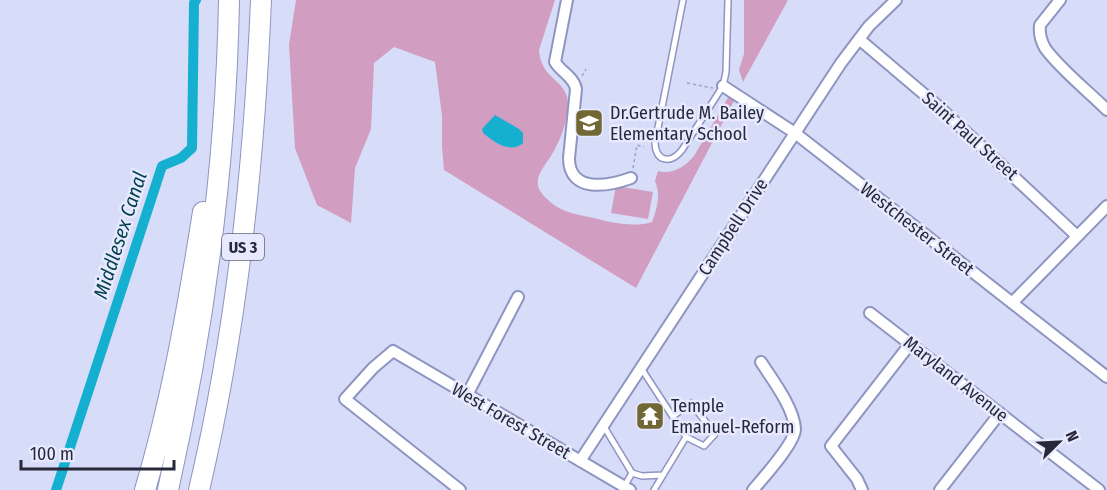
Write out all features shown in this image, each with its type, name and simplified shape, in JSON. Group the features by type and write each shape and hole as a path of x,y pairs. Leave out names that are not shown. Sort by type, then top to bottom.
{"highway":[{"name":"US 3","path":"168,490 191,380 208,270 221,161 230,0"},
{"name":"US 3","path":"199,490 215,419 242,254 257,96 261,0"},
{"path":"145,490 168,405 185,323 228,49"},
{"path":"207,490 231,327"}],"street":[{"path":"567,0 555,62 574,82 576,89 569,158 570,170 578,179 587,184 615,183 631,178"},
{"name":"Campbell Drive","path":"580,461 859,39 896,0"},
{"path":"1060,0 1040,25 1039,31 1046,48 1107,110"},
{"name":"Saint Paul Street","path":"859,39 938,106 1077,236"},
{"name":"Westchester Street","path":"718,87 795,133 1107,377"},
{"path":"1012,303 1107,206"},
{"path":"468,395 518,297"},
{"name":"Maryland Avenue","path":"870,313 1099,490"},
{"path":"862,490 858,479 831,446 910,344"},
{"name":"West Forest Street","path":"460,490 345,399 373,368 393,351 627,488"},
{"path":"753,490 791,440 795,429 779,390 761,362"},
{"path":"942,490 1000,413"}],"lane":[{"path":"683,0 655,143 656,151 669,160 676,158 726,72 728,0"},
{"path":"641,368 686,437 704,446 715,434 690,403 673,416"},
{"path":"603,425 632,473 642,476 662,475"},
{"path":"654,490 686,437"},
{"path":"627,488 632,473"}],"path":[{"path":"687,83 718,87"},
{"path":"631,178 637,145 644,147"}],"shaded area":[{"path":"296,0 555,0 539,50 544,68 564,89 568,110 560,137 538,177 539,188 551,202 564,210 609,222 635,225 652,222 658,202 655,181 658,171 673,171 690,160 729,96 735,99 636,288 444,170 442,116 435,62 394,47 374,63 371,129 355,168 351,223 317,205 295,148 289,45"},
{"path":"744,0 788,0 743,82 739,70 744,54"},
{"path":"616,186 653,192 648,219 611,213"}],"water":[{"path":"495,115 523,133 523,143 508,147 497,143 483,133 482,129"}],"waterway":[{"name":"Middlesex Canal","path":"56,490 162,166 181,158 192,148 194,3 196,0"}],"place":[{"name":"Dr.Gertrude M. Bailey Elementary School","path":"589,123"},
{"name":"Temple Emanuel-Reform","path":"650,416"}]}
